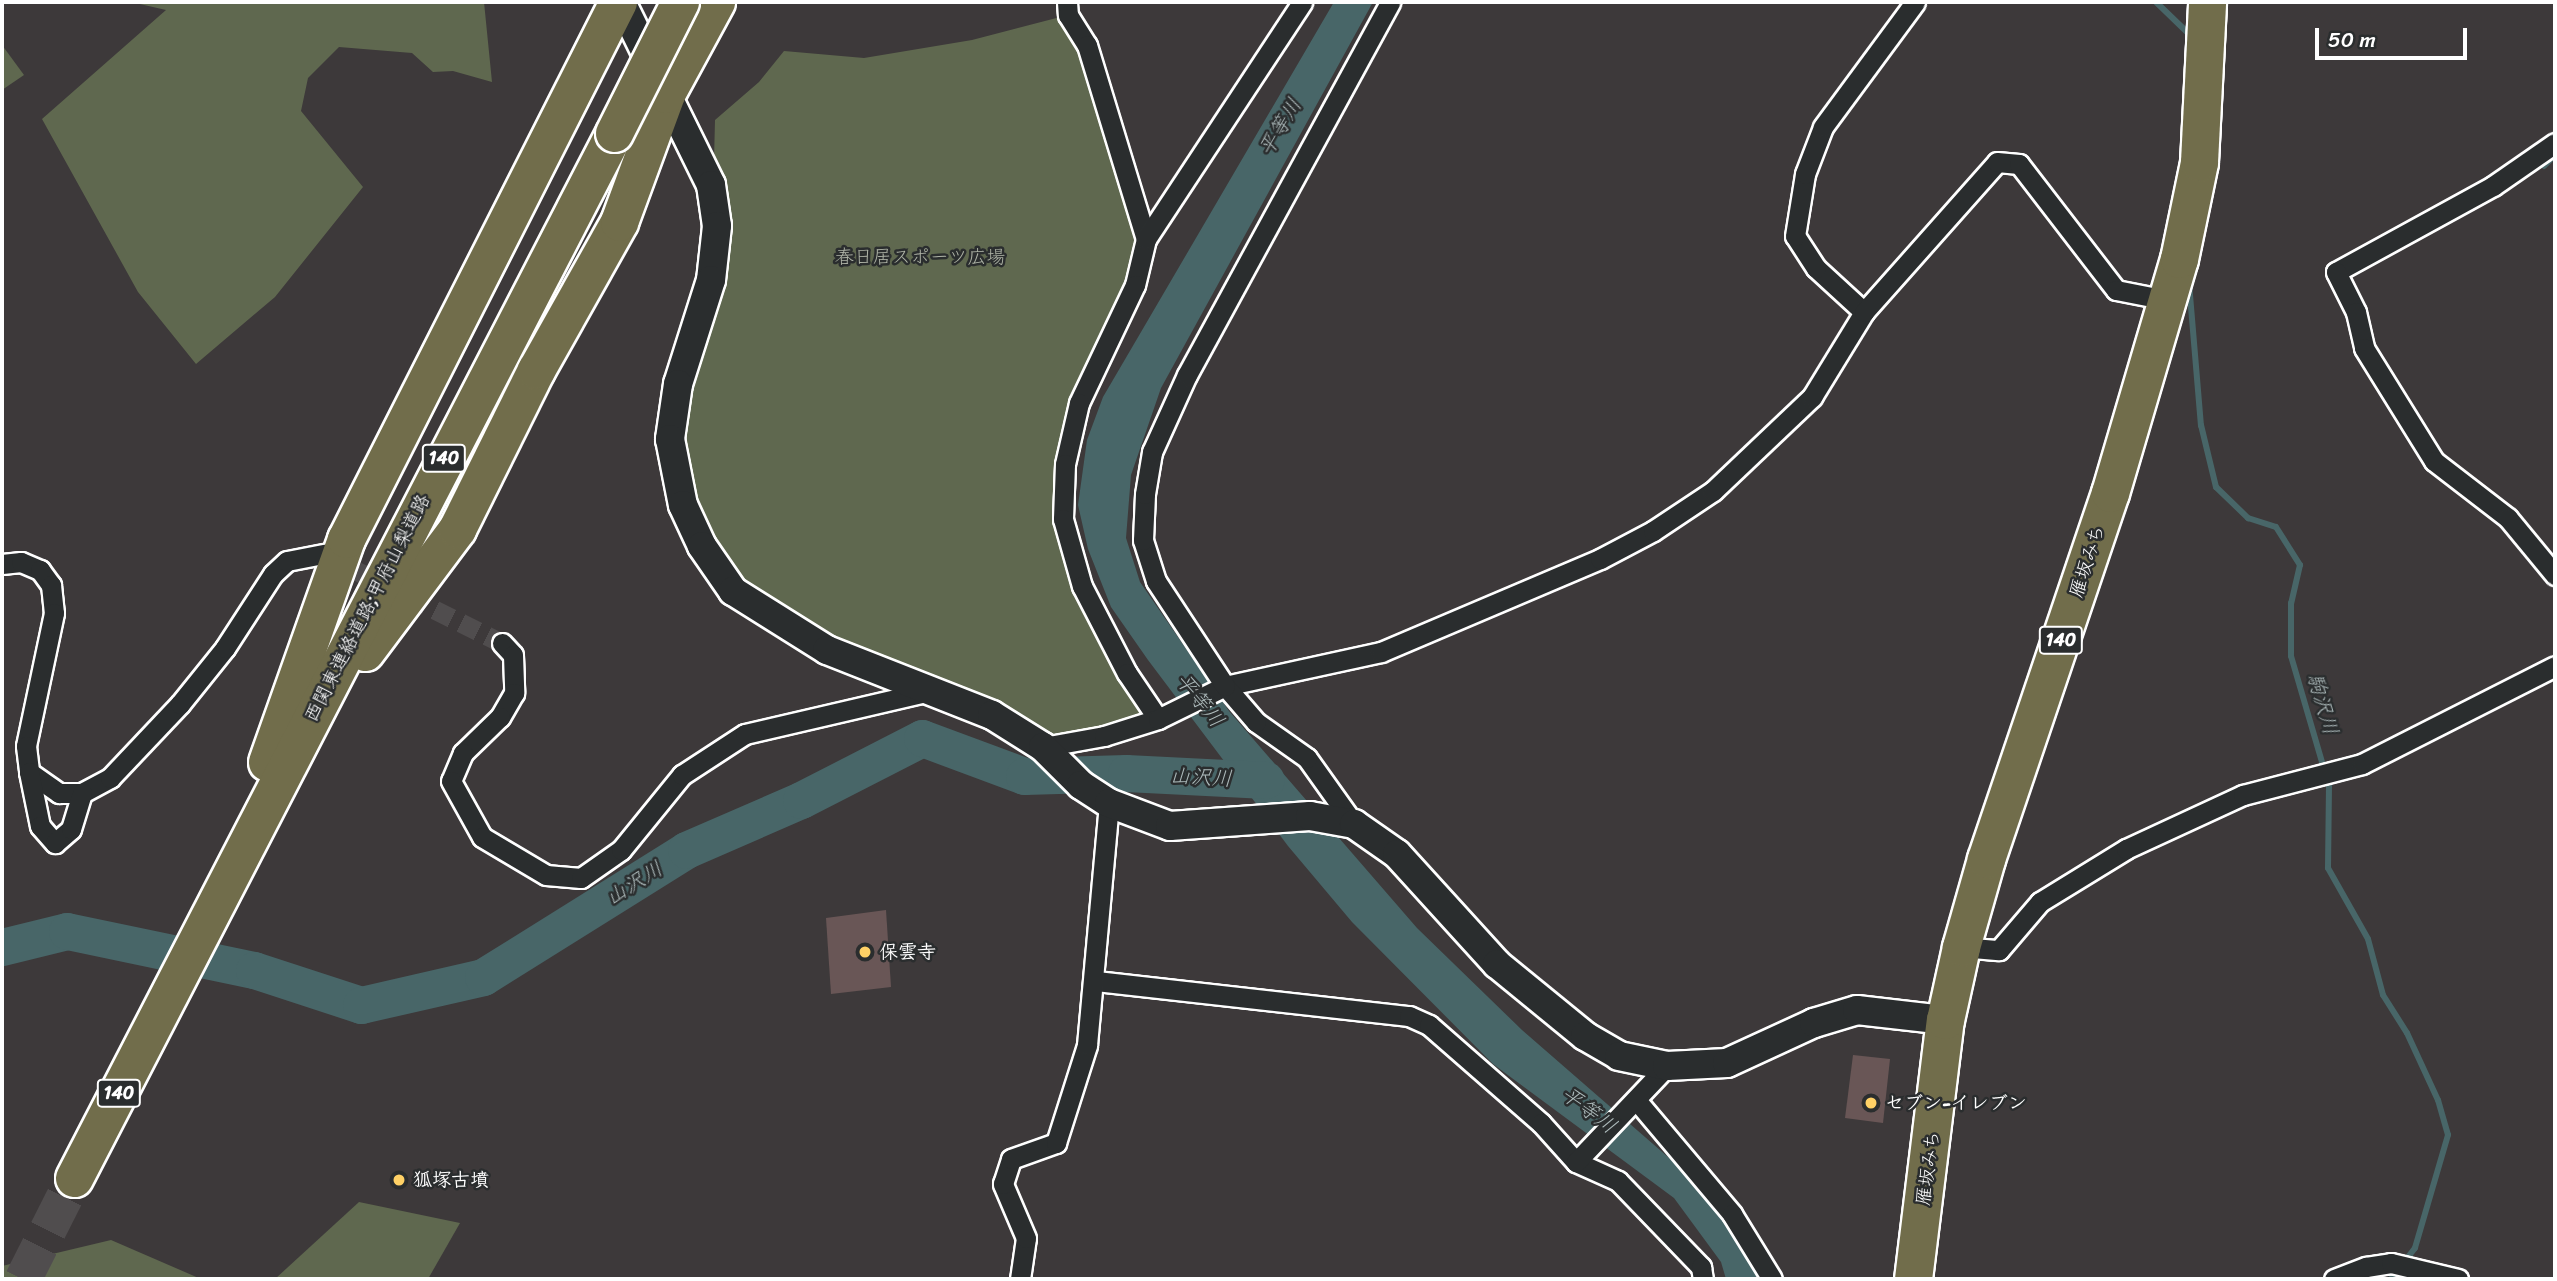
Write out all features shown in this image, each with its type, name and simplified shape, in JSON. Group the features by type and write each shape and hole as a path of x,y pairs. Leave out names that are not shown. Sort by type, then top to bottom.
{"highway":[{"path":"213,915 346,539 619,2"},
{"name":"西関東連絡道路;甲府山梨道路","path":"74,1178 213,915 680,2"},
{"path":"278,784 377,634 457,529 536,370 618,222 666,94 716,2"},
{"name":"雁坂みち","path":"1913,1279 1945,1020 1961,947 1986,859 2110,493 2167,300 2199,162 2207,2"}],"street":[{"path":"619,2 710,185 717,226 710,281 678,384 670,439 683,505 702,546 733,591 827,650 992,715 1047,751 1081,785 1109,803 1170,826 1310,816 1354,824"},
{"path":"1067,2 1068,15 1087,45 1146,239"},
{"path":"1158,719 1127,673 1082,586 1063,519 1065,464 1079,403 1135,285 1146,239 1303,2"},
{"path":"1390,2 1187,375 1152,452 1143,541 1156,581 1225,686 1256,722 1307,758 1354,824 1397,854 1497,964 1585,1036 1619,1056 1667,1066 1727,1063 1814,1023 1857,1010 1945,1020"},
{"path":"1864,312 1816,268 1795,236 1805,173 1823,127 1915,2"},
{"path":"2555,143 2504,179 2336,272 2356,312 2364,348 2434,461 2508,518 2555,576"},
{"path":"1047,751 1158,719 1225,686 1381,652 1600,559 1653,531 1713,491 1812,397 1864,312 1997,162 2019,164 2116,290 2167,300"},
{"path":"29,772 59,793 82,793 110,778 180,704 225,648 273,574 287,561 324,554"},
{"path":"2,564 21,562 40,570 51,586 54,613 26,746 40,826 55,843 71,829 82,793"},
{"path":"502,643 513,655 514,693 500,717 463,753 451,781 482,837 546,874 582,878 611,857 682,775 745,734 930,691"},
{"path":"1961,947 1999,950 2040,902 2126,849 2242,795 2362,764 2555,666"},
{"path":"1020,1279 1026,1238 1003,1184 1011,1159 1056,1143 1087,1045 1096,981 1109,803"},
{"path":"1096,981 1409,1016 1429,1025 1541,1123 1576,1162 1618,1181 1701,1267 1703,1279"},
{"path":"1576,1162 1592,1150 1667,1066"},
{"path":"1632,1105 1732,1213 1772,1279"},
{"path":"2334,1279 2366,1267 2393,1264 2458,1279"}],"green space":[{"path":"131,2 484,2 492,82 453,71 433,72 412,53 339,47 308,78 301,111 363,187 275,297 196,364 138,292 42,119 166,10"},
{"name":"春日居スポーツ広場","path":"1068,15 1146,239 1065,464 1082,586 1158,719 1043,747 773,619 683,505 678,384 711,280 715,120 759,82 784,51 864,58 972,40"},
{"path":"2,45 24,75 2,90"},
{"path":"359,1202 460,1223 428,1279 275,1279"},
{"path":"111,1240 201,1279 2,1279 2,1266"}],"water":[{"name":"平等川","path":"1334,2 1373,2 1161,388 1131,475 1126,538 1140,582 1229,711 1417,928 1522,1030 1699,1184 1742,1243 1759,1279 1726,1279 1721,1262 1674,1198 1493,1064 1352,922 1288,846 1148,660 1111,607 1088,549 1078,505 1087,440 1103,397"}],"building":[{"path":"886,910 891,987 831,994 826,918"},
{"path":"1853,1055 1890,1059 1883,1123 1845,1118"}],"waterway":[{"name":"駒沢川","path":"2156,2 2189,34"},
{"path":"2544,166 2555,155"},
{"name":"駒沢川","path":"2189,283 2201,425 2216,487 2248,518 2276,527 2300,565 2291,603 2291,656 2329,786 2328,868 2368,939 2383,995 2407,1033 2438,1100 2448,1135 2415,1248 2391,1279"},
{"name":"山沢川","path":"2,947 67,931 254,970 361,1005 483,977 686,850 801,800 922,738 1024,776 1126,773 1266,780"}],"tunnel":[{"path":"331,558 502,643"},
{"path":"23,1279 74,1178"}],"place":[{"name":"保雲寺","path":"865,952"},
{"name":"セブン-イレブン","path":"1871,1103"},
{"name":"狐塚古墳","path":"399,1180"}]}
